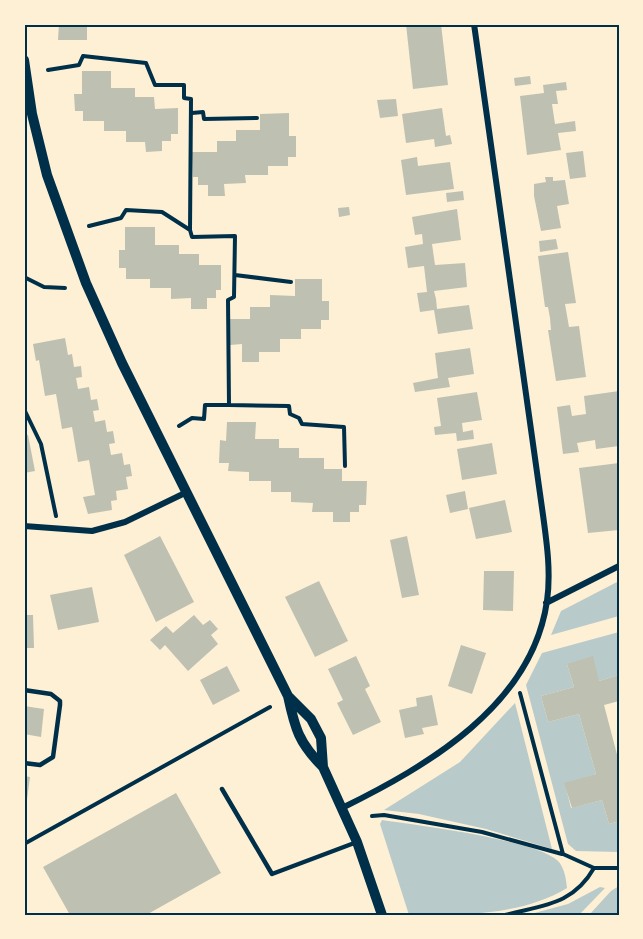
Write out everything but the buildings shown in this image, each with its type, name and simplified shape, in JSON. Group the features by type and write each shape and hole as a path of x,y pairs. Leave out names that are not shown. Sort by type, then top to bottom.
{"street":[{"path":"342,808 429,762 487,712 516,678 532,647 546,603 547,547 474,24"},
{"path":"24,60 32,114 47,175 86,283 122,363 288,696 298,736 304,748 323,767 357,842 382,915"},
{"path":"24,526 92,531 125,522 187,492"},
{"path":"546,603 619,566"},
{"path":"288,696 311,719 321,738 323,767"}],"lane":[{"path":"24,690 51,694 60,701 60,705 53,757 40,765 24,763"},
{"path":"222,789 272,874 357,842"}],"path":[{"path":"48,69 79,65 83,56 146,63 155,85 184,85 184,98 191,99 192,113 190,230 192,237 235,236 234,297 228,300 229,405"},
{"path":"192,113 203,112 204,118 257,118"},
{"path":"89,226 121,218 126,210 162,212 190,230"},
{"path":"235,275 291,282"},
{"path":"24,277 44,287 65,288"},
{"path":"179,426 192,418 204,419 205,405 289,406 290,414 299,418 302,424 344,427 345,466"},
{"path":"24,409 41,444 56,512 56,529"},
{"path":"516,678 563,854"},
{"path":"24,844 270,707"},
{"path":"372,816 384,815 482,832 563,854 594,868 619,868"},
{"path":"505,915 564,899 583,886 594,868"}],"shaded area":[{"path":"619,581 619,616 551,635 561,611"},
{"path":"619,632 619,675 599,681 567,664 574,687 541,696 548,722 579,714 596,774 565,784 571,808 602,800 609,824 619,821 619,852 576,851 568,844 526,685 542,653"},
{"path":"515,703 552,849 486,829 419,814 384,810 460,762"},
{"path":"382,820 476,835 528,847 547,854 559,862 564,871 567,888 549,897 511,909 470,914 409,915 380,824"},
{"path":"619,886 619,915 589,915 611,891"},
{"path":"600,887 605,888 579,915 527,915 568,904"}]}
